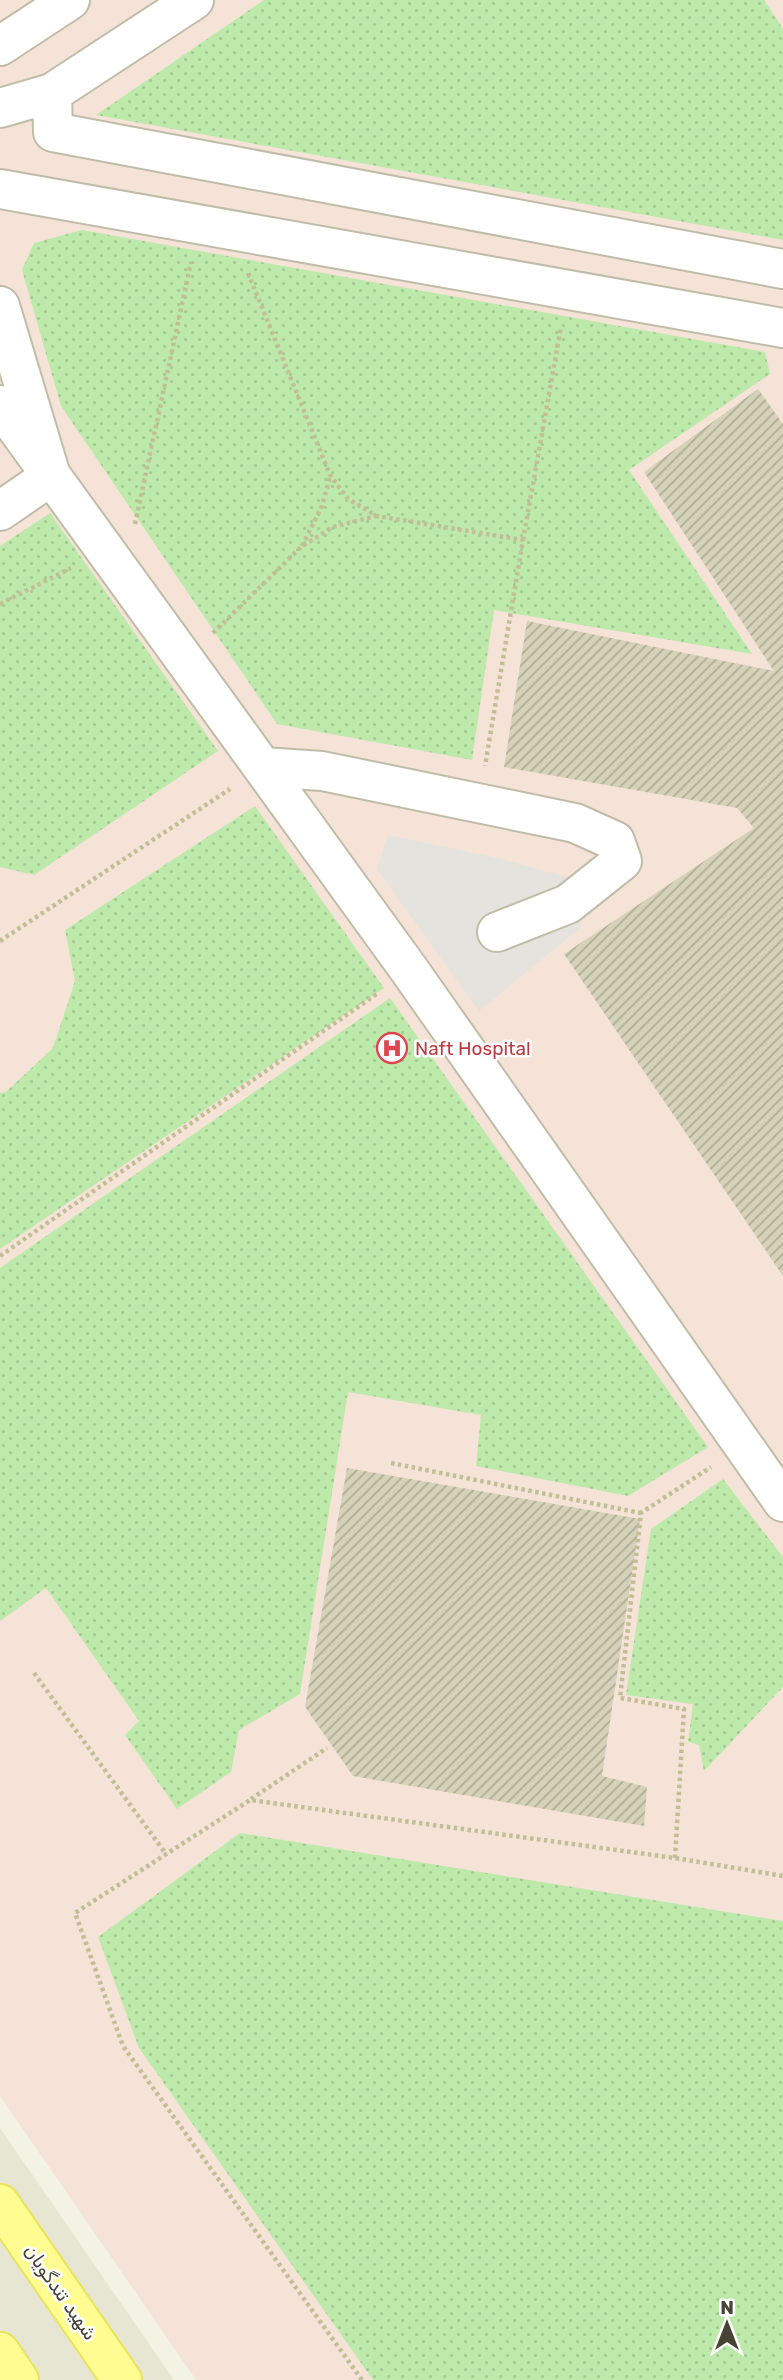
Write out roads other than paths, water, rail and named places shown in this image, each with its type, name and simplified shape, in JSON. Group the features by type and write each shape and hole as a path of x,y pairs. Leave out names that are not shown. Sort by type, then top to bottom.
{"main road":[{"name":"شهید تندگویان","path":"0,2204 122,2380"},
{"path":"0,2352 19,2380"}],"lane":[{"path":"0,46 70,0"},
{"path":"0,108 52,93 194,0"},
{"path":"52,93 53,132 783,269"},
{"path":"0,189 783,328"},
{"path":"0,306 51,476"},
{"path":"0,405 410,971 783,1502"},
{"path":"0,511 51,476"},
{"path":"263,767 323,771 575,823 615,841 622,861 568,904 497,932"}],"place":[{"name":"Naft Hospital","path":"392,1048"}]}
